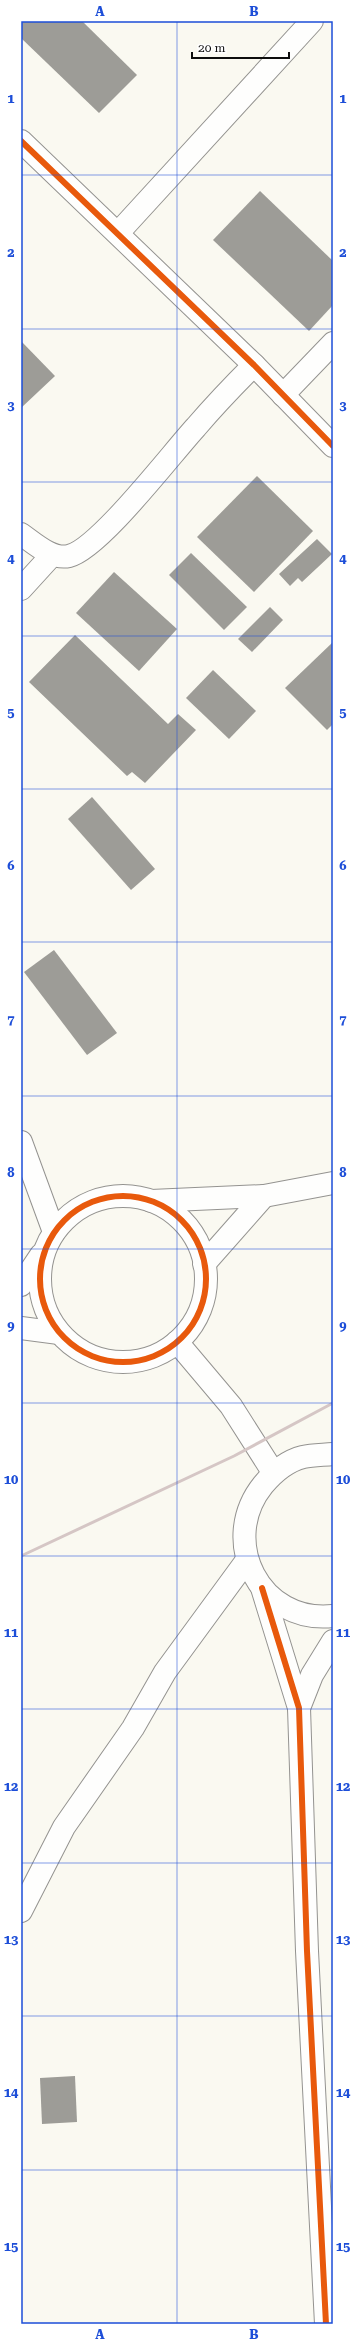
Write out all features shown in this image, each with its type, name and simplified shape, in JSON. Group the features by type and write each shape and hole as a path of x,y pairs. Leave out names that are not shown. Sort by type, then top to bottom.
{"street":[{"path":"118,233 312,21"},
{"path":"21,141 254,365 333,446"},
{"path":"283,395 333,344"},
{"path":"21,534 52,555 69,556 84,549 111,524 197,425 254,365"},
{"path":"21,588 52,555"},
{"path":"21,1142 54,1232"},
{"path":"21,1285 44,1251 54,1232 69,1216 87,1204 108,1198 130,1197 151,1201 264,1196 333,1183"},
{"path":"204,1264 264,1196"},
{"path":"44,1251 40,1272 41,1294 47,1314 59,1332 75,1347 94,1357 116,1361 138,1360 158,1353 177,1342 191,1326 201,1307 205,1285 204,1264 198,1244 186,1226 170,1211 151,1201"},
{"path":"21,1328 59,1332"},
{"path":"177,1342 231,1406 273,1472"},
{"path":"326,2324 307,1959 300,1708 262,1588 247,1560 243,1528 253,1497 273,1472 302,1457 333,1454"},
{"path":"21,1911 64,1827 133,1728 165,1672 247,1560"},
{"path":"262,1588 287,1609 318,1618 333,1616"},
{"path":"300,1708 312,1675 333,1641"}],"building":[{"path":"21,21 82,21 137,75 99,113 21,38"},
{"path":"260,191 333,261 333,305 309,331 213,240"},
{"path":"21,341 55,376 21,408"},
{"path":"257,476 313,531 254,592 197,537"},
{"path":"317,539 332,554 302,582 298,578 290,586 279,574"},
{"path":"191,553 247,607 224,630 169,575"},
{"path":"114,572 177,629 139,671 76,613"},
{"path":"270,607 283,620 252,652 238,639"},
{"path":"75,635 168,724 178,714 196,730 145,783 132,772 127,776 29,682"},
{"path":"333,642 333,724 327,730 285,688"},
{"path":"213,670 256,711 229,739 186,698"},
{"path":"92,797 155,869 131,890 68,819"},
{"path":"54,950 117,1033 87,1055 24,972"},
{"path":"75,2076 77,2122 42,2124 40,2078"}],"railway":[{"path":"21,1556 234,1456 333,1403"}],"cycle path":[{"path":"21,141 254,365 333,446"},
{"path":"123,1196 147,1200 162,1206 175,1215 187,1227 196,1240 202,1255 206,1279 202,1303 196,1318 187,1331 175,1343 162,1352 147,1358 123,1362 99,1358 84,1352 71,1343 59,1331 50,1318 44,1303 40,1279 44,1255 50,1240 59,1227 71,1215 84,1206 99,1200 123,1196"},
{"path":"262,1588 299,1708 307,1951 326,2324"}]}
